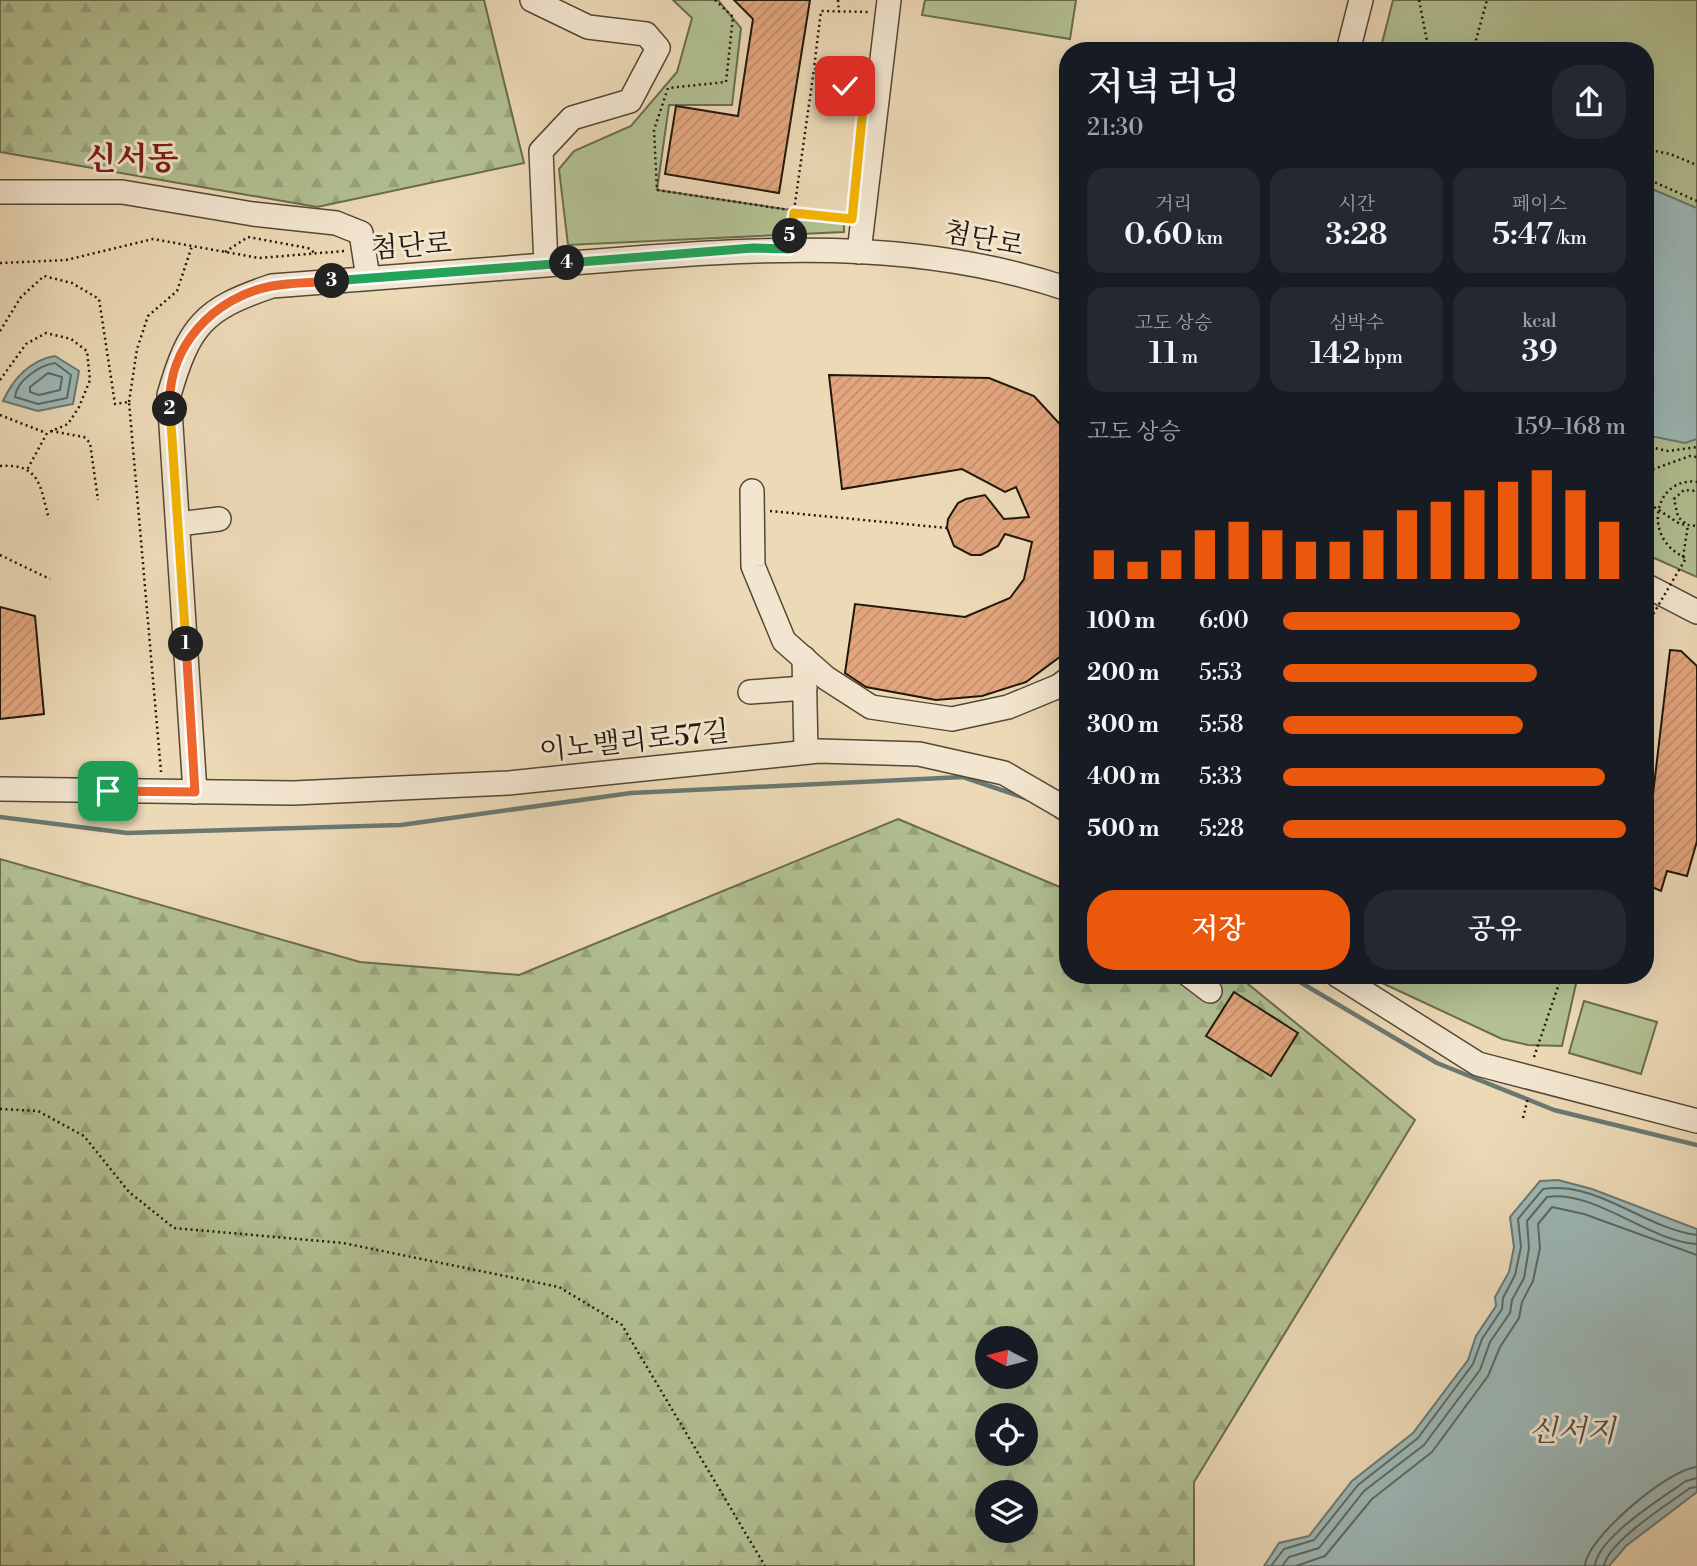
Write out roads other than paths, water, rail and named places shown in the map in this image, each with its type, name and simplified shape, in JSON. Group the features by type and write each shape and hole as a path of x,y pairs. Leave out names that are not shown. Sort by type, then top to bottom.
{"street":[{"path":"532,0 588,27 646,34 658,48 630,100 572,118 541,151 546,264"},
{"path":"1350,42 1361,0"},
{"path":"859,252 888,6"},
{"path":"0,192 122,192 253,214 336,223 361,233 368,278"},
{"name":"첨단로","path":"195,792 169,395 182,351 201,321 234,298 272,286 753,248 962,260 1059,287"},
{"path":"752,500 753,566 784,641 826,678 872,707 952,719 1009,707 1059,686"},
{"path":"178,524 219,519"},
{"path":"1654,590 1697,612"},
{"path":"804,658 807,752"},
{"path":"750,692 804,688"},
{"name":"이노밸리로57길","path":"0,789 294,793 508,783 807,752 919,754 1004,773 1059,805"},
{"path":"1201,984 1210,991"},
{"path":"1351,984 1478,1064 1697,1121"}],"water":[{"path":"1654,190 1697,208 1697,439 1685,443 1654,437"},
{"path":"55,356 79,371 73,404 38,411 3,401 23,372 46,358"},
{"name":"신서지","path":"1558,1180 1592,1189 1697,1229 1697,1492 1626,1546 1609,1566 1264,1566 1279,1543 1309,1536 1352,1481 1413,1433 1468,1360 1476,1336 1496,1306 1495,1297 1509,1272 1514,1247 1510,1217 1540,1181"}],"waterway":[{"path":"0,817 127,833 401,825 631,793 963,777 1031,800"},
{"path":"1303,984 1437,1063 1554,1110 1697,1145"}],"district":[{"name":"신서동","path":"132,158"}]}
